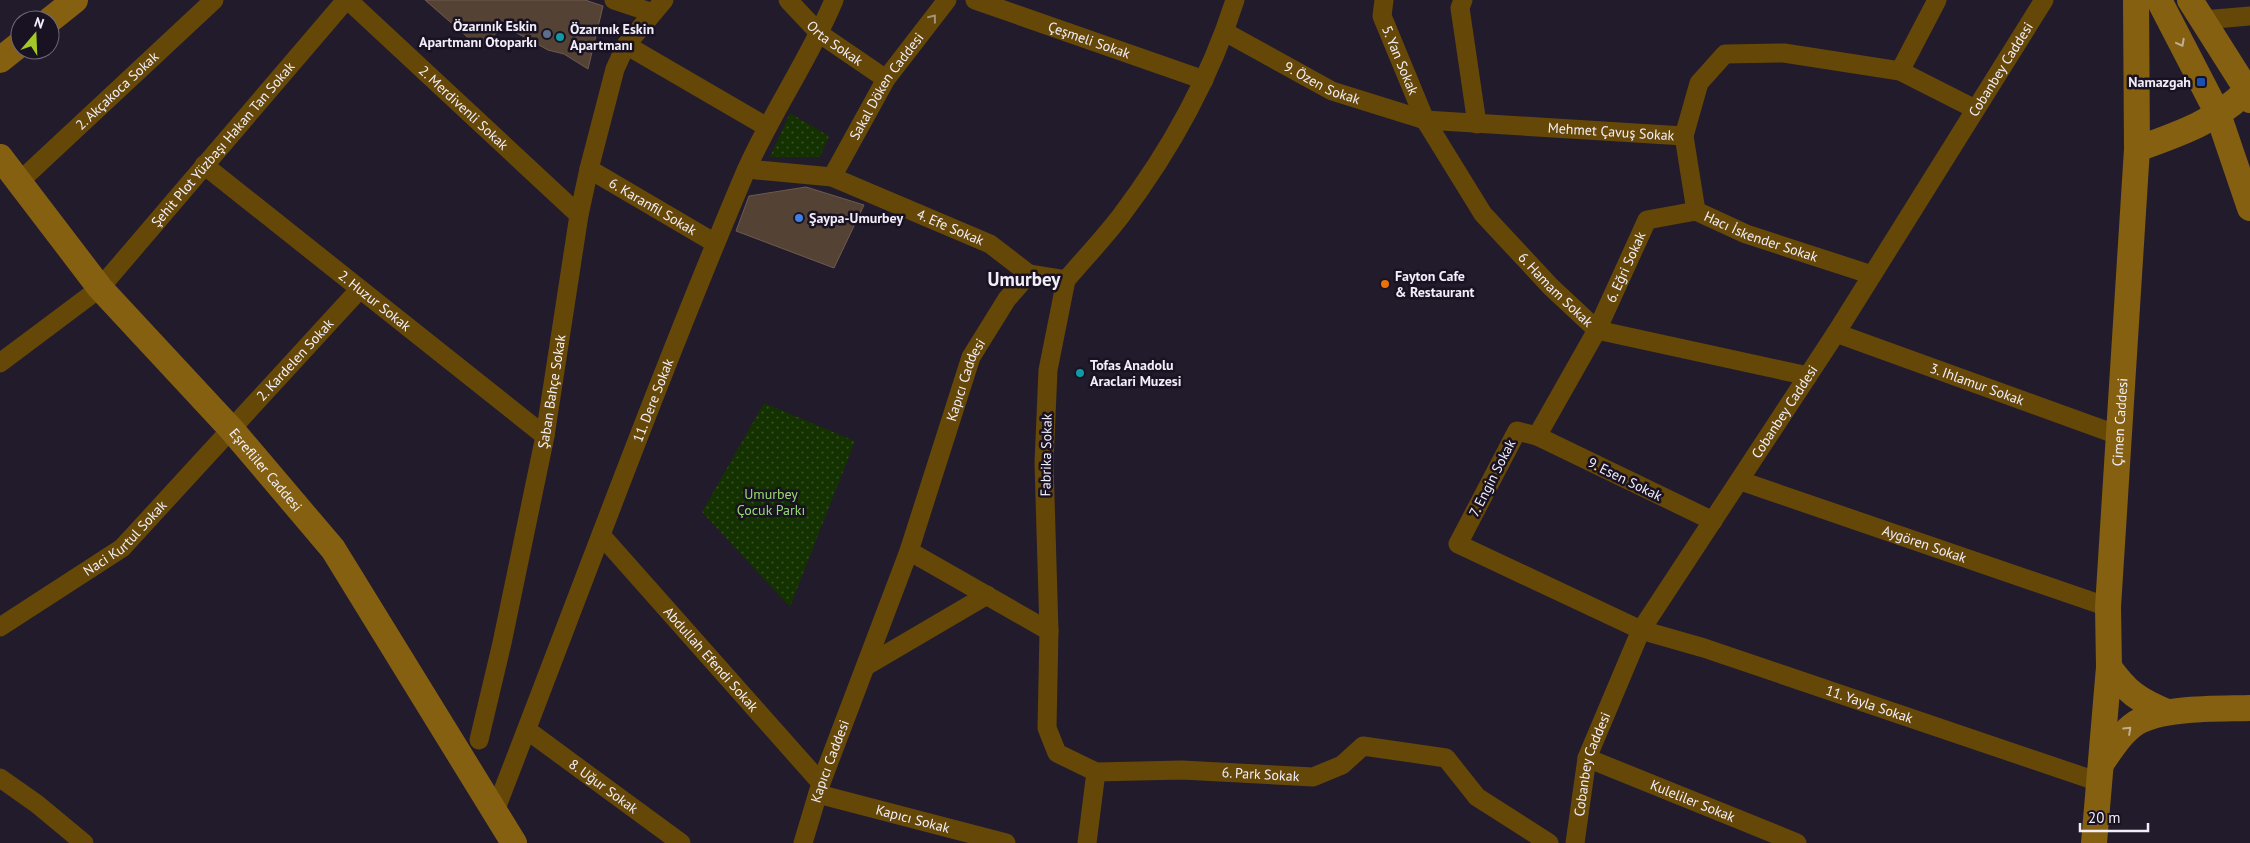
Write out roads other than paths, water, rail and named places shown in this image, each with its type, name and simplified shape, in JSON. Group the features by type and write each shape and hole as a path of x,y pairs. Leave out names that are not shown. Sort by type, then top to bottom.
{"main road":[{"path":"60,12 75,0"},
{"name":"Çimen Caddesi","path":"2094,843 2109,667 2108,607 2137,149 2136,0"},
{"path":"2158,0 2218,114 2250,208"},
{"path":"2137,149 2218,114 2232,106 2249,91 2199,7"},
{"path":"0,60 10,52"},
{"name":"Eşrefliler Caddesi","path":"0,158 100,288 232,430 332,548 514,843"},
{"path":"2109,667 2123,687 2145,703 2167,712"},
{"path":"2100,773 2116,742 2136,723 2167,712 2250,708"}],"street":[{"name":"2. Akçakoca Sokak","path":"19,182 214,0"},
{"name":"Şehit Plot Yüzbaşı Hakan Tan Sokak","path":"0,363 100,288 347,0"},
{"name":"2. Merdivenli Sokak","path":"347,0 579,215"},
{"path":"614,0 658,7"},
{"name":"Orta Sokak","path":"788,0 820,34 886,79"},
{"name":"11. Dere Sokak","path":"495,811 716,243 767,127 820,34 834,0"},
{"name":"Sakal Döken Caddesi","path":"832,177 886,79 948,0"},
{"name":"Çeşmeli Sokak","path":"976,0 1204,80"},
{"path":"1029,274 1066,280 1120,217 1184,123 1225,32 1235,0"},
{"name":"5. Yan Sokak","path":"1384,0 1382,16 1425,120"},
{"path":"1463,0 1460,8 1477,124"},
{"path":"1900,71 1937,0"},
{"name":"Cobanbey Caddesi","path":"1575,843 1587,758 1641,630 1741,481 1836,333 2044,0"},
{"name":"Şaban Bahçe Sokak","path":"479,740 502,644 545,436 579,215 589,170 615,69 626,45 658,7"},
{"path":"2199,7 2250,16"},
{"name":"9. Özen Sokak","path":"1225,32 1332,91 1425,120"},
{"path":"626,45 767,127"},
{"name":"Mehmet Çavuş Sokak","path":"1425,120 1684,136 1699,83 1725,54 1784,53 1900,71 1975,109"},
{"name":"6. Hamam Sokak","path":"1425,120 1483,214 1551,287 1597,330 1808,376"},
{"name":"Hacı İskender Sokak","path":"1684,136 1696,211 1746,234 1872,275"},
{"name":"2. Huzur Sokak","path":"204,165 545,436"},
{"name":"4. Efe Sokak","path":"747,169 832,177 990,244 1029,274"},
{"name":"6. Karanfil Sokak","path":"589,170 716,243"},
{"name":"6. Eğri Sokak","path":"1537,436 1597,330 1647,220 1696,211"},
{"name":"Kapıcı Caddesi","path":"803,843 820,789 909,552 972,357 1007,299 1029,274"},
{"name":"Fabrika Sokak","path":"1049,631 1044,463 1048,370 1066,280"},
{"name":"2. Kardelen Sokak","path":"232,430 359,290"},
{"name":"3. Ihlamur Sokak","path":"1836,333 2118,436"},
{"name":"Naci Kurtul Sokak","path":"0,627 122,548 232,430"},
{"name":"7. Engin Sokak","path":"1458,544 1517,431 1537,436"},
{"name":"9. Esen Sokak","path":"1537,436 1713,521"},
{"name":"Aygören Sokak","path":"1741,481 2108,607"},
{"name":"Abdullah Efendi Sokak","path":"601,535 820,789"},
{"name":"11. Yayla Sokak","path":"1458,544 1641,630 1704,648 2100,773"},
{"path":"909,552 1049,631"},
{"path":"866,666 986,595"},
{"name":"6. Park Sokak","path":"1049,631 1047,728 1057,753 1096,772 1182,770 1313,777 1342,765 1363,746 1446,758 1477,797 1549,843"},
{"name":"8. Uğur Sokak","path":"527,730 681,843"},
{"name":"Kuleliler Sokak","path":"1587,758 1797,843"},
{"path":"1087,843 1096,772"},
{"path":"0,778 37,804 84,843"},
{"name":"Kapıcı Sokak","path":"820,789 1006,843"}],"place":[{"name":"Özarınık Eskin Apartmanı Otoparkı","path":"547,34"},
{"name":"Özarınık Eskin Apartmanı","path":"560,37"},
{"name":"Namazgah","path":"2201,82"},
{"name":"Şaypa-Umurbey","path":"799,218"},
{"name":"Fayton Cafe & Restaurant","path":"1385,284"},
{"name":"Tofas Anadolu Araclari Muzesi","path":"1080,373"}],"district":[{"name":"Umurbey","path":"1024,279"}],"park label":[{"name":"Umurbey Çocuk Parkı","path":"771,502"}]}
